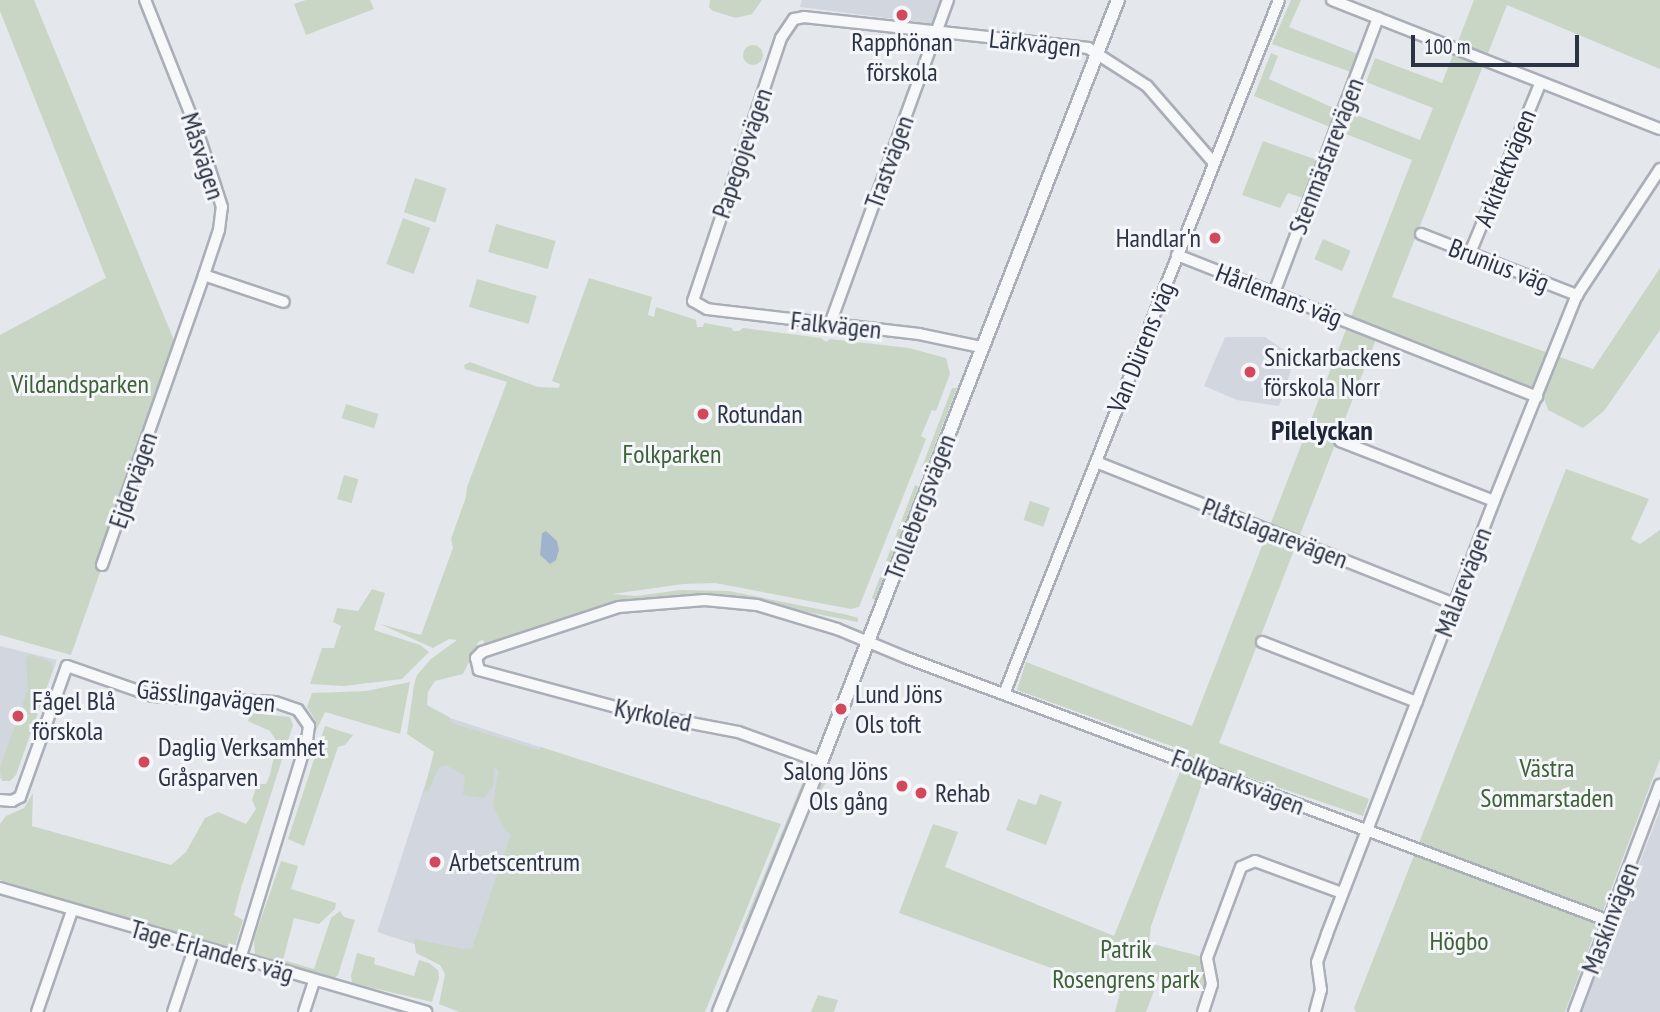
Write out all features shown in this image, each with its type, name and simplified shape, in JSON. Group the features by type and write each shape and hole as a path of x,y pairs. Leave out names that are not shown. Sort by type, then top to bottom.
{"street":[{"name":"Måsvägen","path":"145,0 198,133 222,208 219,230 204,275"},
{"name":"Trastvägen","path":"830,324 948,0"},
{"name":"Trollebergsvägen","path":"719,1012 821,762 1118,0"},
{"name":"Van Dürens väg","path":"1004,694 1279,0"},
{"path":"1332,0 1660,129"},
{"name":"Lärkvägen","path":"804,16 936,33 1088,48 1098,52"},
{"name":"Papegojevägen","path":"693,301 781,38 793,19 804,16"},
{"name":"Stenmästarevägen","path":"1274,293 1378,18"},
{"path":"1098,52 1147,86 1213,162"},
{"name":"Arkitektvägen","path":"1470,253 1540,84"},
{"name":"Målarevägen","path":"1315,1012 1321,990 1317,962 1342,893 1494,500 1577,296 1660,169"},
{"name":"Brunius väg","path":"1421,234 1577,296"},
{"name":"Hårlemans väg","path":"1177,255 1536,397"},
{"path":"204,275 285,302"},
{"name":"Ejdervägen","path":"102,565 204,275"},
{"name":"Falkvägen","path":"693,301 706,309 919,334 981,347"},
{"path":"1340,441 1494,500"},
{"name":"Plåtslagarevägen","path":"1096,462 1455,604"},
{"name":"Folkparksvägen","path":"484,671 475,663 482,652 601,612 680,601 727,600 757,605 837,628 1004,694 1609,921"},
{"path":"1262,642 1417,702"},
{"name":"Gässlingavägen","path":"0,800 12,802 20,797 67,666 153,696 275,702 298,710 309,726 307,740 240,959"},
{"name":"Kyrkoled","path":"484,671 638,713 738,732 821,762"},
{"name":"Maskinvägen","path":"1574,1012 1660,785"},
{"path":"1203,1012 1212,984 1207,958 1241,867 1255,861 1342,893"},
{"name":"Tage Erlanders väg","path":"0,888 426,1012"},
{"path":"37,1012 72,911"},
{"path":"173,1012 195,946"},
{"path":"304,1012 314,981"}],"shaded area":[{"name":"Rapphönan förskola","path":"802,0 943,0 934,24 800,7"},
{"name":"Snickarbackens förskola Norr","path":"1225,337 1265,337 1295,358 1279,406 1237,400 1204,386"},
{"name":"Fågel Blå förskola","path":"0,646 57,660 15,771 0,779"},
{"path":"447,717 541,748 471,963 377,932"},
{"path":"1660,810 1660,1012 1582,1012"}],"green space":[{"name":"Vildandsparken","path":"0,0 34,0 178,350 71,655 0,635 0,335 106,278 0,11"},
{"path":"306,0 370,0 374,9 306,35 294,4"},
{"path":"710,0 762,0 752,14 736,18 713,11 709,7"},
{"path":"1291,0 1301,0 1289,27 1358,54 1351,72 1272,44"},
{"name":"Patrik Rosengrens park","path":"1474,0 1660,0 1660,69 1507,5 1392,297 1593,369 1660,268 1660,330 1604,411 1583,428 1548,410 1542,392 1380,329 1219,743 1369,799 1363,816 1209,764 1151,926 1149,943 1207,958 1211,990 1161,972 1146,1012 1115,1012 1120,993 899,913 933,824 958,832 945,867 1114,936 1188,752 1017,690 1026,662 1192,726 1412,160 1346,134 1354,114 1420,140 1433,108 1366,82 1375,58 1442,83"},
{"path":"753,45 760,48 763,55 760,62 753,65 746,62 743,55 746,48"},
{"path":"1271,53 1278,56 1269,79 1336,109 1330,127 1254,96"},
{"path":"1263,141 1317,160 1303,198 1288,193 1280,208 1242,195"},
{"path":"415,178 446,188 435,222 404,212"},
{"path":"403,218 430,228 413,274 386,264"},
{"path":"496,224 556,241 548,269 488,252"},
{"path":"1323,239 1351,251 1342,271 1314,259"},
{"name":"Folkparken","path":"589,278 652,297 648,315 654,317 656,307 696,320 697,327 703,327 704,323 732,328 733,331 743,328 821,338 826,342 830,339 909,348 946,358 950,374 936,411 932,410 921,436 926,439 859,607 851,609 715,583 683,584 612,594 636,596 681,590 729,591 848,615 858,618 858,622 710,593 612,603 486,646 483,640 479,641 463,674 435,681 428,692 427,705 449,717 452,723 539,750 541,747 781,824 705,1012 459,1012 439,1004 445,974 440,965 416,953 414,939 463,949 472,948 511,834 505,831 493,805 498,771 494,766 493,786 484,798 463,795 465,776 446,765 439,767 428,792 424,791 434,752 407,734 417,675 431,659 457,640 449,639 433,648 380,624 421,635 453,548 451,539 467,487 507,382 465,369 464,365 470,362 538,387 559,388 560,384 552,381"},
{"path":"477,279 537,296 529,324 469,307"},
{"path":"952,388 957,388 926,468 922,467"},
{"path":"346,404 379,414 374,428 342,418"},
{"name":"Västra Sommarstaden","path":"1566,469 1649,499 1631,539 1640,544 1660,530 1660,759 1565,1012 1356,1012 1354,1008"},
{"path":"344,475 358,479 352,503 337,499"},
{"path":"915,485 919,487 875,600 872,598"},
{"path":"1030,501 1050,508 1043,527 1023,520"},
{"path":"372,589 385,593 374,630 420,645 429,652 402,679 344,686 310,684 322,648 334,648 341,626 333,622 337,608 358,611"},
{"path":"30,654 51,662 53,670 16,775 10,781 2,781 0,768 28,689 26,659"},
{"path":"410,682 400,734 325,712 316,731 316,721 307,707 312,693 366,691"},
{"path":"251,713 290,717 293,725 241,888 234,915 243,920 235,946 231,950 0,880 0,824 6,816 24,808 33,793 32,826 171,865 186,852 205,818 218,812 246,824 256,809 252,800 257,784 266,784 270,775 277,742 270,731 248,721"},
{"path":"325,726 353,735 345,745 338,747 304,846 288,839"},
{"path":"809,767 811,768 744,931 742,928"},
{"path":"831,774 810,810 727,1012 818,784"},
{"path":"1040,794 1062,802 1046,845 1006,830 1018,799 1036,805"},
{"path":"281,861 298,866 291,889 336,903 335,909 319,924 294,918 283,960 314,969 331,918 340,911 344,917 355,920 338,975 334,978 255,955 254,939"},
{"path":"357,953 375,958 374,964 414,976 419,960 429,963 438,970 439,978 432,1002 352,983 351,976"},
{"path":"818,995 838,1000 834,1012 811,1012"}],"water":[{"path":"546,531 557,541 559,550 556,560 550,564 540,555 542,533"}],"place":[{"name":"Rapphönan förskola","path":"902,15"},
{"name":"Handlar'n","path":"1215,238"},
{"name":"Snickarbackens förskola Norr","path":"1250,372"},
{"name":"Rotundan","path":"703,414"},
{"name":"Lund Jöns Ols toft","path":"841,709"},
{"name":"Fågel Blå förskola","path":"18,716"},
{"name":"Daglig Verksamhet Gråsparven","path":"144,762"},
{"name":"Salong Jöns Ols gång","path":"902,786"},
{"name":"Rehab","path":"921,793"},
{"name":"Arbetscentrum","path":"435,862"}],"district":[{"name":"Pilelyckan","path":"1322,430"}],"park label":[{"name":"Högbo","path":"1459,941"}]}
